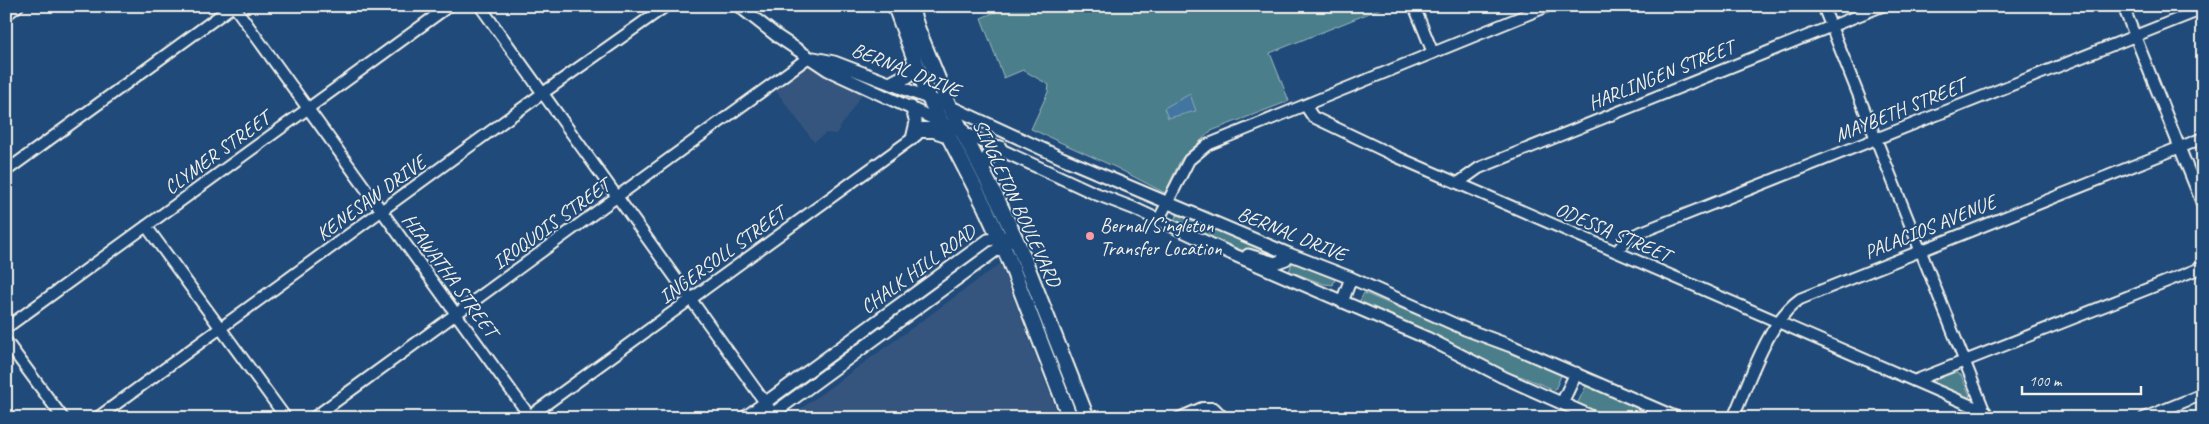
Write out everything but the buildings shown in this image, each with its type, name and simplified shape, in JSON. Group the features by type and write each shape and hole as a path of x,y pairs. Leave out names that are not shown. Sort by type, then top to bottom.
{"main road":[{"name":"SINGLETON BOULEVARD","path":"895,6 937,119 1000,241 1070,418"},
{"name":"SINGLETON BOULEVARD","path":"910,6 949,106 1015,236 1087,418"},
{"path":"893,84 908,75 915,63"},
{"path":"917,134 934,130 946,134"},
{"path":"982,170 990,155 1000,148"}],"street":[{"path":"6,15 18,6"},
{"path":"6,171 234,6"},
{"name":"HIAWATHA STREET","path":"234,6 457,314 529,417"},
{"name":"CLYMER STREET","path":"6,328 449,6"},
{"path":"480,6 765,402 770,416"},
{"name":"KENESAW DRIVE","path":"97,418 382,212 542,93 666,6"},
{"name":"BERNAL DRIVE","path":"739,6 777,36 828,70 1094,193 1133,208 1232,254 1427,338 1503,377 1595,418"},
{"path":"1414,6 1433,53"},
{"path":"1158,221 1189,160 1207,145 1548,6"},
{"path":"1823,6 1987,415"},
{"name":"HARLINGEN STREET","path":"1458,183 1479,168 1882,6"},
{"path":"2123,6 2203,206"},
{"name":"MAYBETH STREET","path":"1616,252 1629,238 2203,9"},
{"name":"BERNAL DRIVE","path":"809,57 834,62 949,106 1062,158 1288,254 1352,278 1465,329 1576,373 1677,418"},
{"name":"IROQUOIS STREET","path":"313,418 809,57"},
{"name":"ODESSA STREET","path":"1305,105 1313,117 1458,183 1778,321 1987,415"},
{"path":"910,107 916,122 917,134"},
{"name":"INGERSOLL STREET","path":"529,417 937,119"},
{"name":"PALACIOS AVENUE","path":"1733,418 1778,321 1792,304 1800,299 2203,138"},
{"path":"146,226 286,418"},
{"name":"CHALK HILL ROAD","path":"770,416 1000,241 1015,236"},
{"name":"CHALK HILL ROAD","path":"744,418 988,240 1000,241"},
{"path":"1232,254 1247,254 1274,263 1286,259 1288,254"},
{"path":"1914,382 2203,267"},
{"path":"1342,302 1352,278"},
{"path":"6,341 63,418"},
{"path":"1562,403 1576,373"},
{"path":"2144,418 2203,394"},
{"path":"1179,418 1202,408 1214,408 1224,418"}],"shaded area":[{"path":"810,65 864,91 836,134 826,133 814,142 774,88 803,67"},
{"path":"1190,94 1196,111 1168,118 1164,108"},
{"path":"1000,264 1059,418 788,418"}],"green space":[{"path":"999,6 1387,6 1270,53 1289,101 1211,131 1181,159 1165,193 1117,168 1031,129 1048,92 1049,85 1023,70 1004,78 981,18 1000,10"},
{"path":"1177,215 1279,255 1277,259 1229,247 1177,223 1174,220"},
{"path":"1293,261 1335,279 1333,285 1324,284 1289,271"},
{"path":"1364,293 1562,373 1555,390 1499,370 1359,302"},
{"path":"1956,372 1961,375 1970,396 1968,398 1935,383 1935,380"},
{"path":"1587,384 1665,418 1607,418 1577,404"}],"place":[{"name":"Bernal/Singleton Transfer Location","path":"1090,236"}]}
